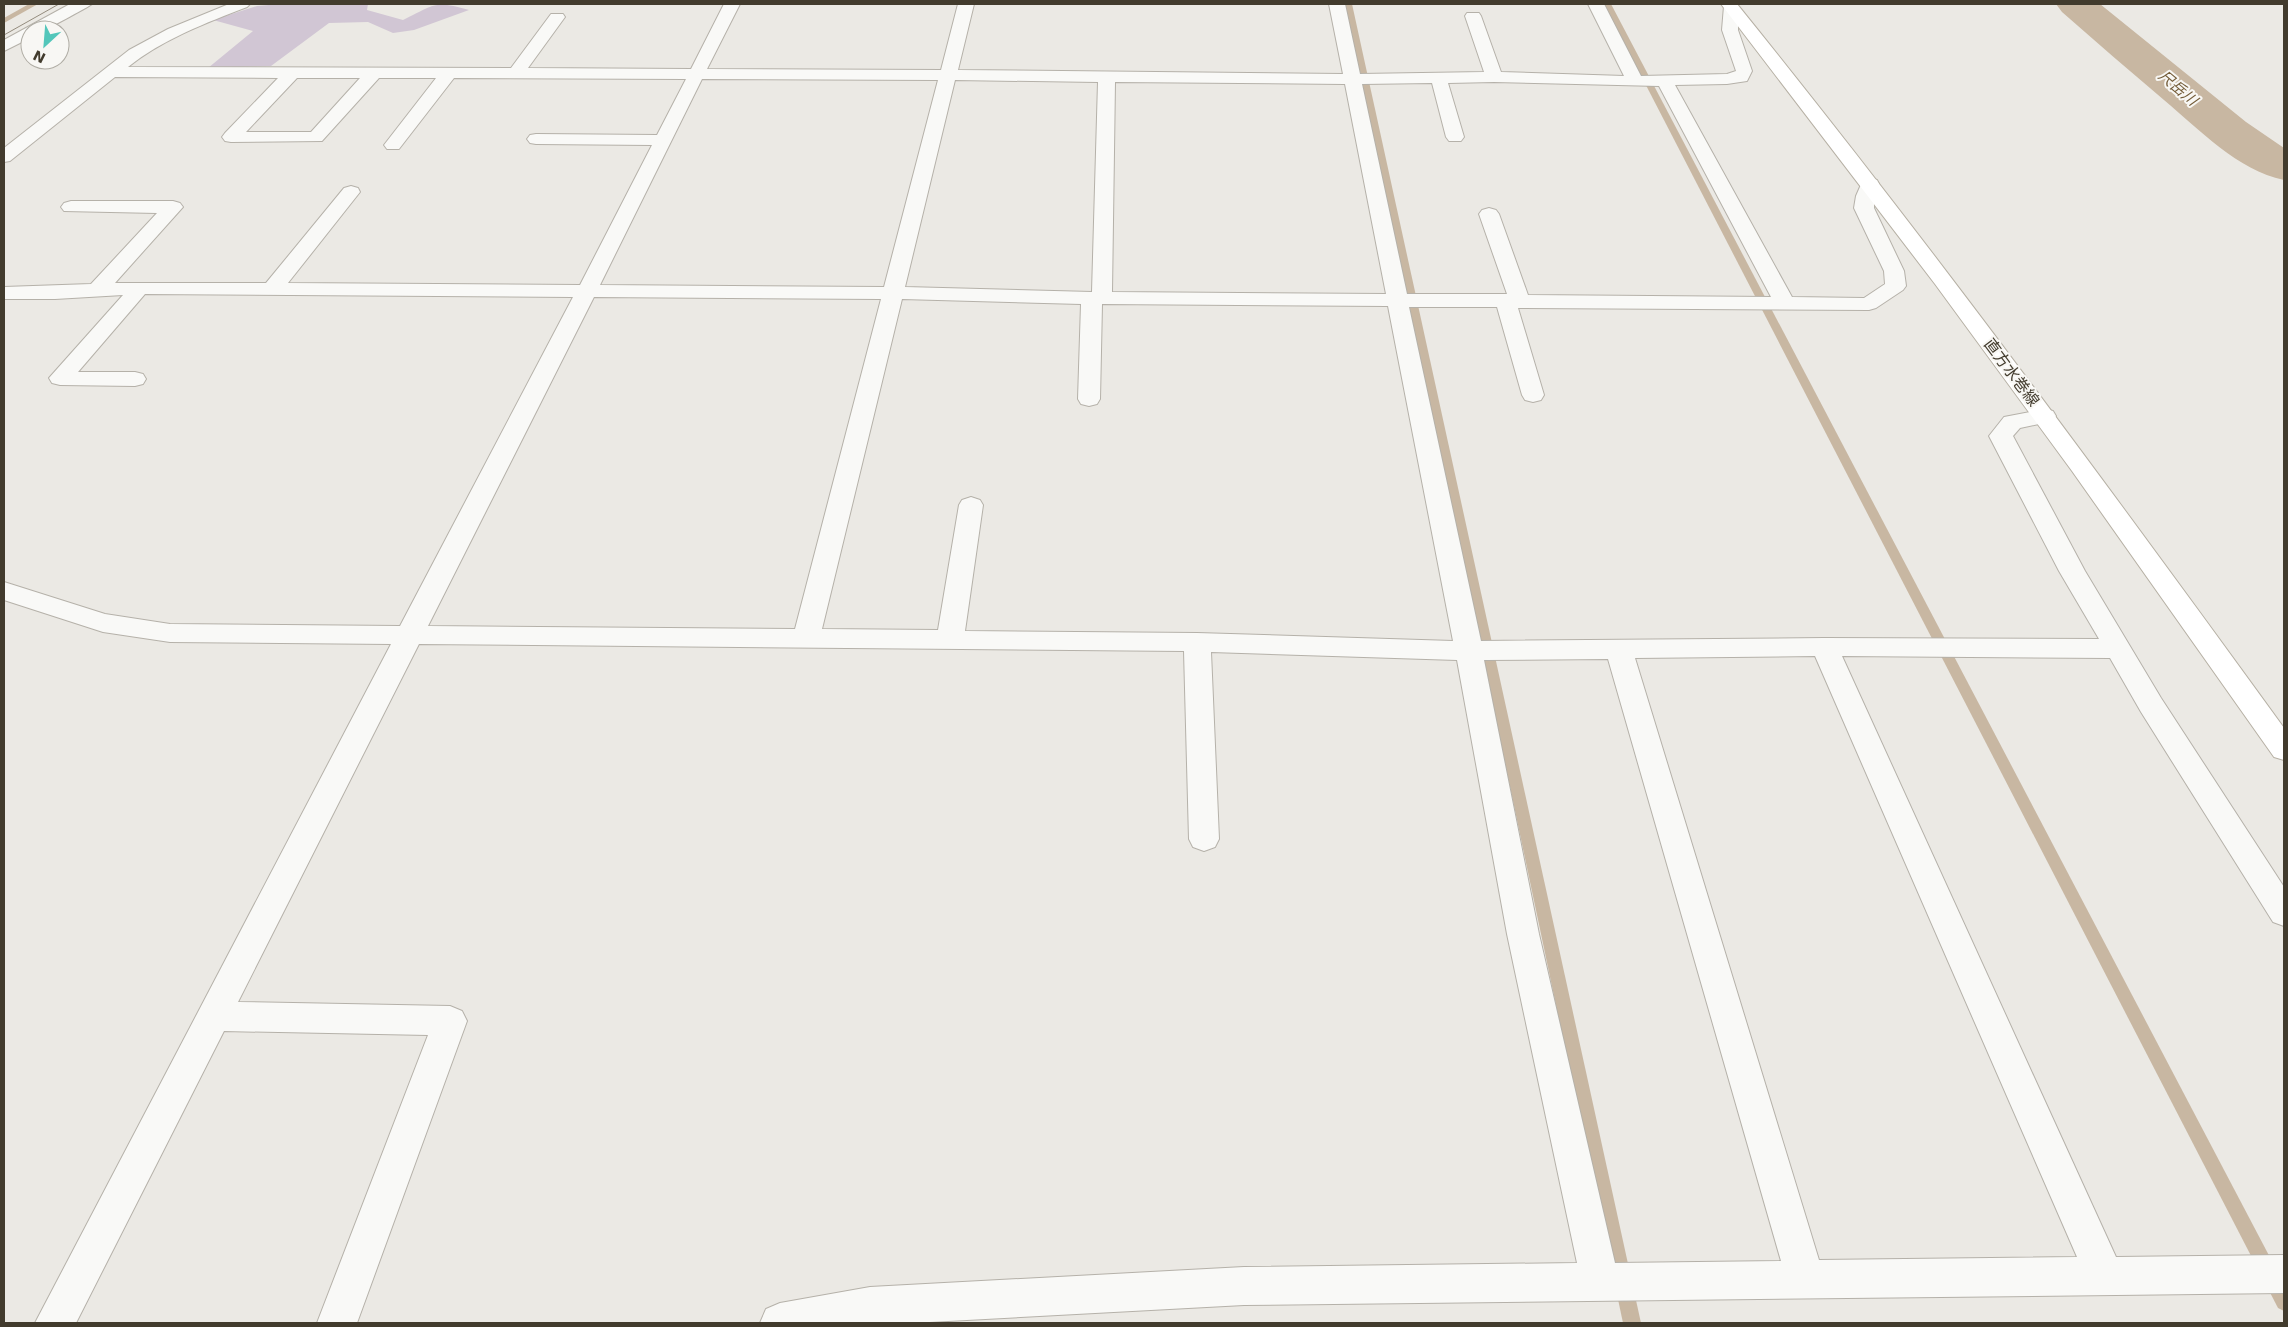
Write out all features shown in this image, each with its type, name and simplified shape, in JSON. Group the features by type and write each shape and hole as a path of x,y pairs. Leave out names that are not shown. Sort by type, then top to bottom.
{"main road":[{"name":"直方水巻線","path":"1730,5 1870,184 2045,416 2284,749"}],"street":[{"path":"50,20 70,9 84,4"},
{"path":"4,157 112,72 155,41 193,22 242,4"},
{"path":"55,1323 587,291 732,4"},
{"path":"806,638 895,293 966,4"},
{"path":"1337,4 1360,79 1484,651 1524,934 1622,1282"},
{"path":"1596,4 1648,81 1771,303"},
{"path":"112,72 949,75 1360,79 1494,77 1648,81 1742,77 1744,71 1730,30 1730,5"},
{"path":"516,73 557,16"},
{"path":"1473,16 1494,77"},
{"path":"4,46 20,37"},
{"path":"293,72 232,137 316,137 374,73"},
{"path":"393,145 449,73"},
{"path":"1089,399 1097,298 1107,77"},
{"path":"1439,79 1455,137"},
{"path":"536,139 662,140"},
{"path":"4,293 139,288 895,293 1097,298 1869,304 1896,286 1894,271 1864,208 1865,196 1870,184"},
{"path":"272,289 351,192"},
{"path":"72,207 173,207 96,291"},
{"path":"1489,214 1512,300 1533,395"},
{"path":"135,379 60,378 139,288"},
{"path":"2045,416 2012,422 2001,436 2072,571 2120,649 2151,706 2284,913"},
{"path":"950,639 971,505"},
{"path":"4,591 104,623 170,633 1197,642 1484,651 1824,647 2120,649"},
{"path":"1197,642 1204,839"},
{"path":"1824,647 2105,1276"},
{"path":"1619,650 1806,1280"},
{"path":"213,1016 450,1021 337,1323"},
{"path":"780,1323 870,1306 1244,1286 2267,1274"}],"shaded area":[{"path":"280,4 368,4 367,10 403,20 434,6 448,5 469,10 414,30 393,33 368,22 329,23 271,66 208,68 253,31 213,20 257,6"}],"waterway":[{"path":"4,21 34,4"},
{"path":"1348,4 1632,1323"},
{"path":"1607,4 2284,1302"},
{"name":"尺岳川","path":"2076,4 2230,132 2267,158 2284,166"}],"tram line":[{"path":"4,35 59,4"}]}
